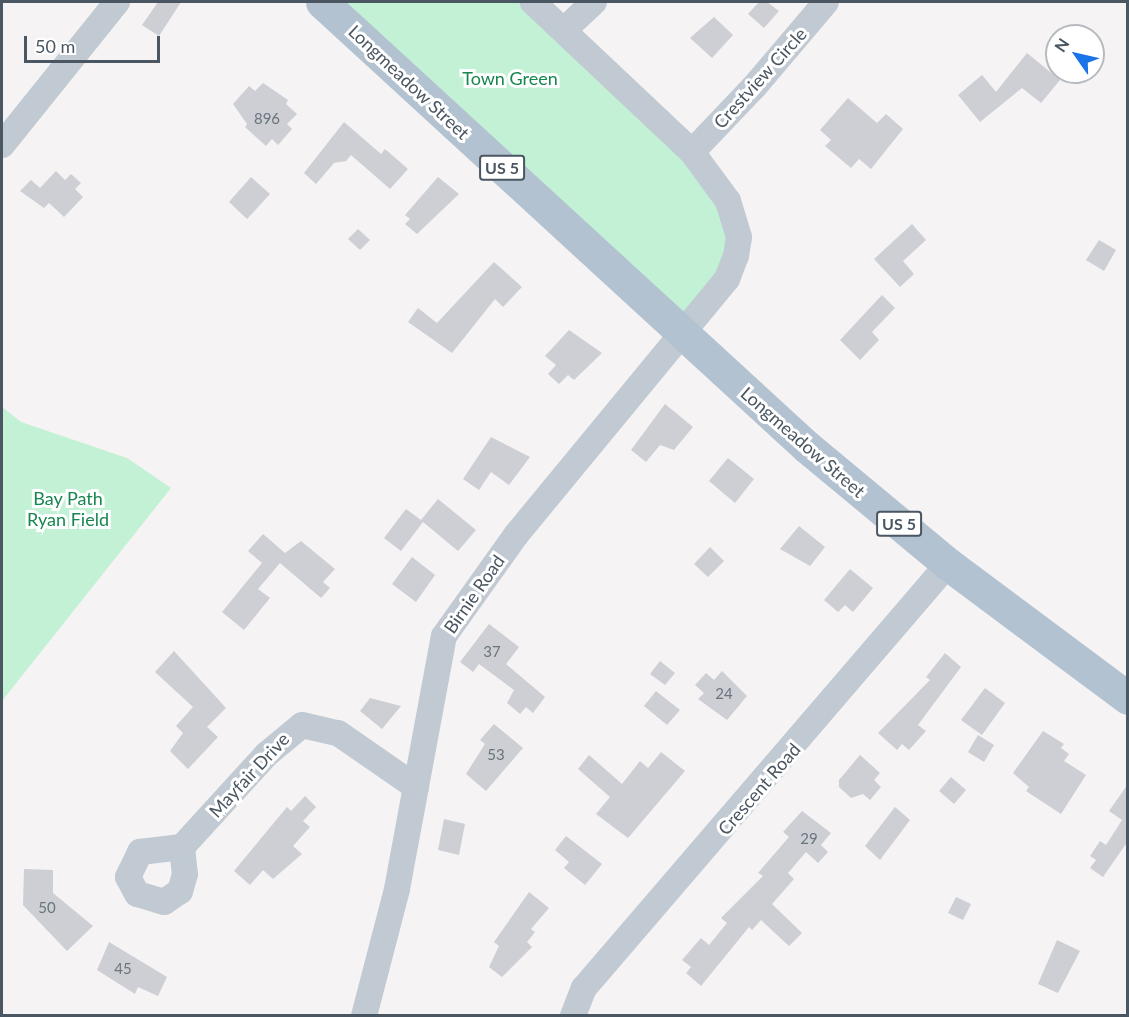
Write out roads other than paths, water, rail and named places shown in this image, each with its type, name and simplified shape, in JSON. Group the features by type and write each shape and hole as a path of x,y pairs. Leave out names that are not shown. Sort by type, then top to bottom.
{"main road":[{"name":"Longmeadow Street","path":"322,2 681,335 948,564 1128,698"}],"street":[{"path":"2,145 117,2"},
{"path":"533,2 692,152 728,201 739,237 727,279 681,335"},
{"path":"564,30 594,2"},
{"name":"Crestview Circle","path":"692,152 754,87 826,2"},
{"name":"Birnie Road","path":"364,1016 397,889 435,668 448,628 502,553 681,335"},
{"name":"Crescent Road","path":"573,1016 584,988 948,564"},
{"name":"Mayfair Drive","path":"182,847 267,754 302,725 338,733 416,787"}],"park label":[{"name":"Town Green","path":"510,78"},
{"name":"Bay Path Ryan Field","path":"68,509"}]}
